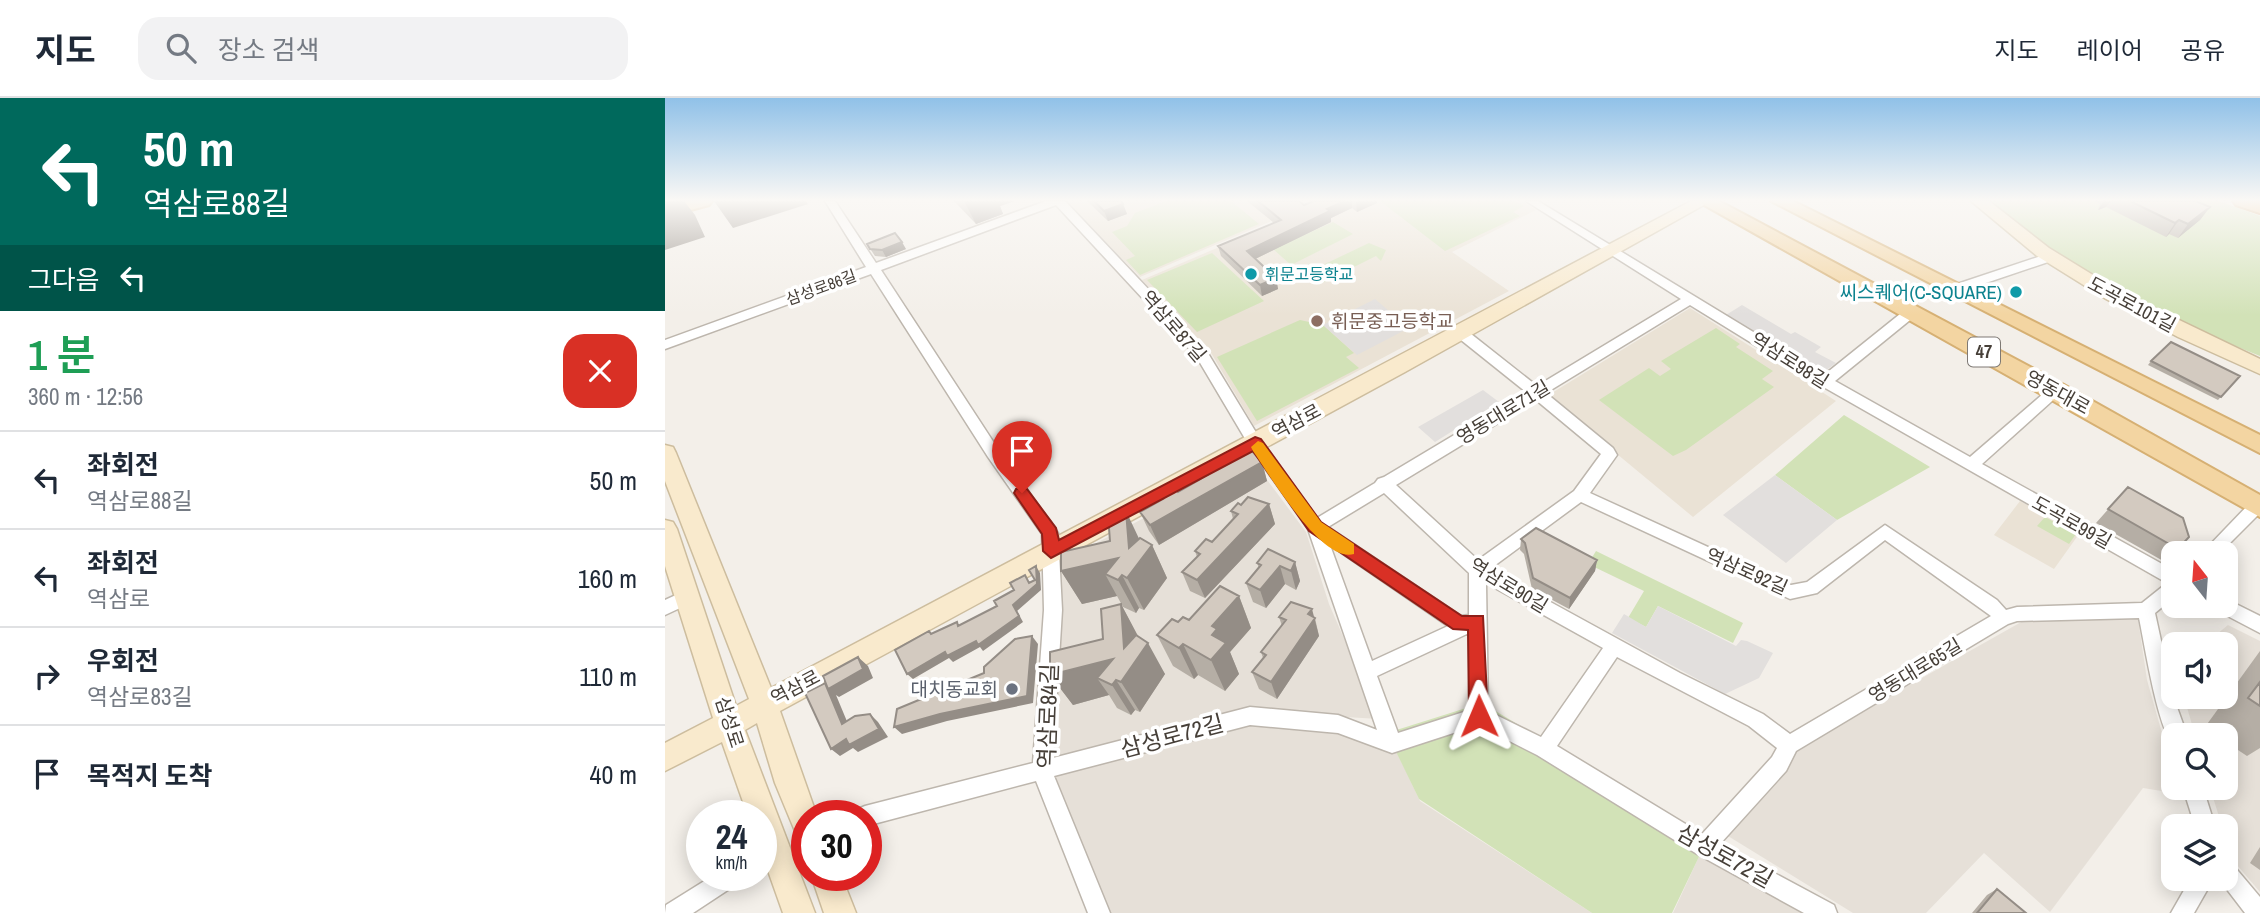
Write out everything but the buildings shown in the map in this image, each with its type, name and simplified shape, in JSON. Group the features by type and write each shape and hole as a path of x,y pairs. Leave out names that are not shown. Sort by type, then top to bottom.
{"main road":[{"name":"역삼로","path":"665,758 1633,239"},
{"name":"영동대로","path":"1774,239 2056,390 2259,507"},
{"name":"47","path":"1856,239 2260,445"},
{"name":"도곡로101길","path":"2027,239 2050,257 2121,302 2260,367"},
{"name":"삼성로","path":"665,453 764,703 796,800"},
{"name":"삼성로","path":"665,529 677,602 729,724 753,800"},
{"name":"삼성로","path":"777,869 799,913"},
{"path":"831,891 840,913"}],"street":[{"name":"역삼로84길","path":"855,239 993,453 1050,533 1053,610 1042,770 1099,913"},
{"name":"삼성로86길","path":"665,345 952,239"},
{"name":"역삼로87길","path":"1094,239 1201,354 1255,443 1315,527"},
{"name":"역삼로98길","path":"1592,239 1825,382 1971,466"},
{"path":"1955,289 2050,257"},
{"name":"영동대로71길","path":"1315,527 1383,483 1692,298"},
{"path":"1825,382 1910,313"},
{"path":"1315,527 1392,744 1479,716 1477,570 1580,495 1609,455 1606,448 1461,333"},
{"path":"1971,466 2056,390"},
{"name":"도곡로99길","path":"1971,466 2161,571"},
{"name":"역삼로90길","path":"1383,483 1477,570 1756,720 1789,744"},
{"name":"역삼로92길","path":"1580,495 1790,592 1811,588 1885,531 1991,606 2003,618"},
{"path":"2223,541 2259,507"},
{"path":"1315,527 1459,624 1477,621"},
{"path":"2161,598 2146,610 2173,723"},
{"name":"영동대로65길","path":"1704,847 1779,764 1789,744 2003,618 2017,614 2146,610"},
{"path":"2238,613 2260,625"},
{"path":"1367,672 1477,621"},
{"path":"1544,748 1615,645"},
{"name":"삼성로72길","path":"882,812 1250,716 1338,724 1392,744"},
{"name":"삼성로72길","path":"1479,716 1544,748 1704,847 1826,913"},
{"path":"2238,887 2259,913"},
{"path":"674,913 708,891"},
{"path":"2182,913 2196,891"}],"shaded area":[{"path":"1103,239 1229,239 1140,277"},
{"name":"휘문중고등학교","path":"1238,239 1478,239 1452,252 1509,291 1254,426 1210,351 1142,280"},
{"path":"1375,299 1409,328 1357,355 1323,325"},
{"path":"1742,305 1791,334 1795,332 1821,347 1815,352 1836,363 1825,371 1815,370 1726,315"},
{"path":"1690,308 1836,401 1693,517 1547,396"},
{"path":"1483,390 1499,402 1435,442 1418,427"},
{"path":"1253,461 1306,532 1329,604 1379,719 1243,711 1053,760 1058,563"},
{"path":"1775,475 1837,520 1786,563 1723,515"},
{"path":"2020,501 2079,534 2054,569 1994,535"},
{"path":"1658,606 1736,646 1741,640 1747,641 1773,653 1759,678 1725,694 1612,633 1624,614 1646,627"},
{"path":"2138,619 2147,680 2161,730 2161,791 2143,788 2050,912 1984,853 1926,913 1853,913 1715,828 1796,749 2023,621"},
{"path":"2228,625 2260,641 2260,892 2238,866 2238,814 2218,814 2214,800 2238,800 2238,723 2192,723 2187,709 2238,709 2238,632 2220,632"},
{"path":"1251,722 1388,733 1420,801 1592,913 1107,913 1054,775"},
{"path":"1708,837 1834,913 1673,913"}],"green space":[{"path":"1119,239 1224,239 1140,275 1126,260 1135,256"},
{"path":"1295,239 1343,239 1291,265 1273,249"},
{"path":"1429,239 1471,239 1445,251"},
{"path":"2038,239 2260,239 2260,356 2117,292"},
{"path":"1369,243 1386,250 1381,261 1376,256 1320,284 1306,273"},
{"path":"1212,253 1264,301 1197,332 1147,280"},
{"path":"1300,320 1323,325 1354,353 1346,357 1359,368 1257,421 1217,357"},
{"path":"1716,328 1740,344 1736,347 1773,371 1762,379 1774,387 1686,450 1673,456 1599,400 1649,368 1660,376 1671,369 1661,361"},
{"path":"1844,415 1930,467 1837,520 1775,475"},
{"path":"2045,517 2076,534 2069,544 2037,526"},
{"path":"1596,551 1743,623 1733,643 1658,606 1646,627 1628,618 1644,591 1588,564"},
{"path":"1482,703 1708,838 1672,913 1592,913 1419,799 1387,733"}],"slow traffic":[{"path":"1258,447 1315,527 1348,549"}],"place":[{"name":"휘문고등학교","path":"1251,274"},
{"name":"씨스퀘어(C-SQUARE)","path":"2016,292"},
{"name":"휘문중고등학교","path":"1317,321"},
{"name":"대치동교회","path":"1012,689"}],"route":[{"path":"1022,493 1050,533 1051,551 1255,443 1315,527 1459,624 1477,621 1479,716"}]}
